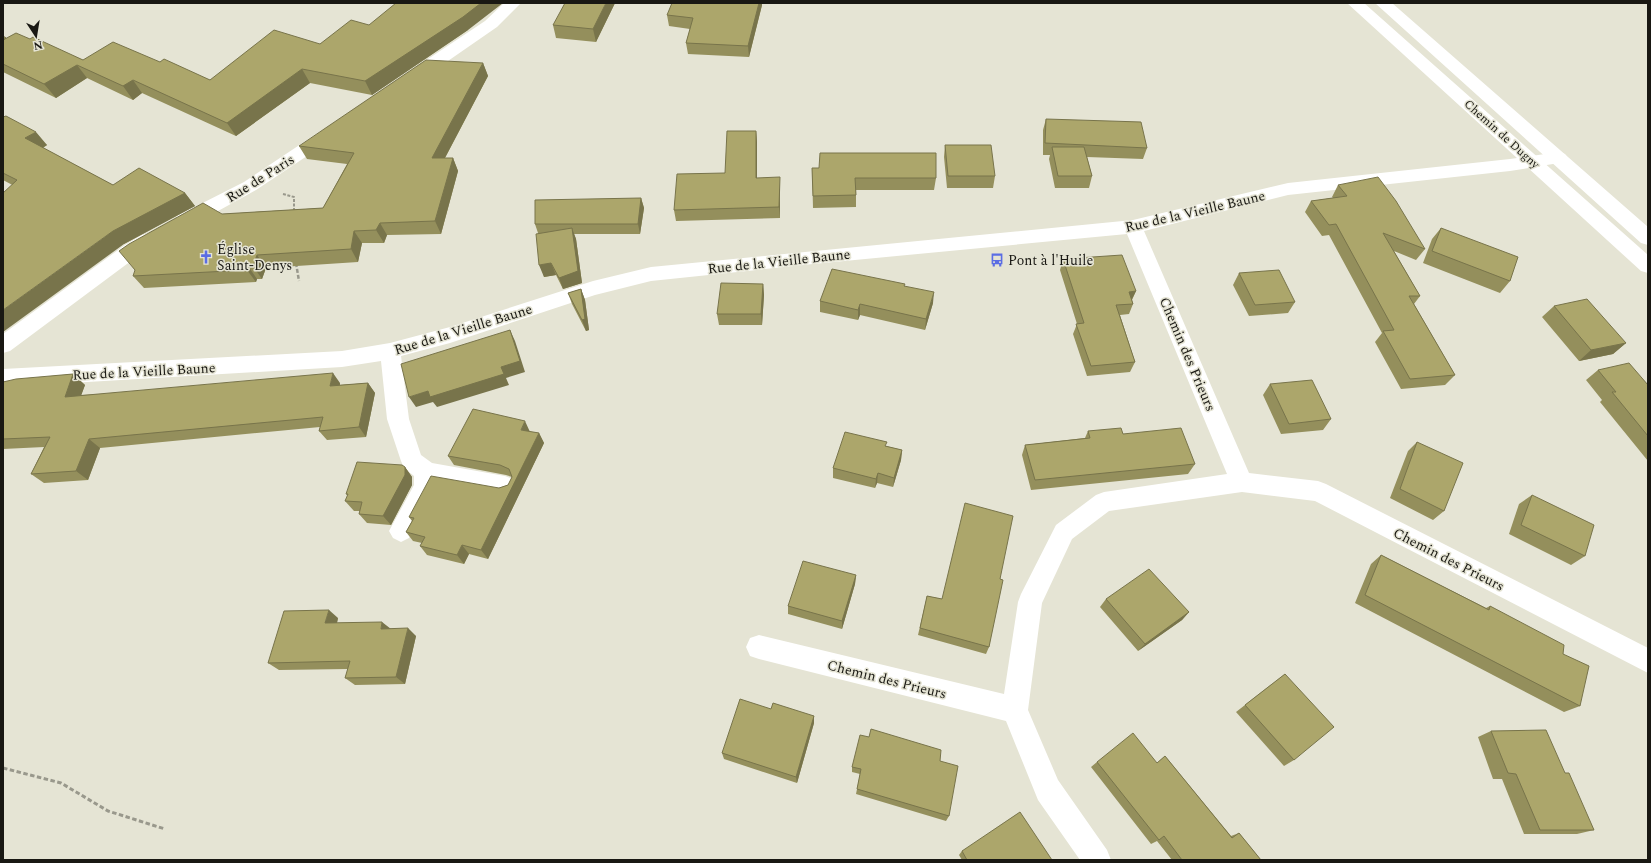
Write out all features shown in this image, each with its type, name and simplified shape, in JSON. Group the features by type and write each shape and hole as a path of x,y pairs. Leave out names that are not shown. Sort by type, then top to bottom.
{"street":[{"path":"400,85 491,24 513,3"},
{"name":"Chemin de Dugny","path":"1355,3 1533,161 1648,266"},
{"name":"Chemin de Dugny","path":"1383,3 1648,238"},
{"name":"Rue de Paris","path":"3,345 132,250 250,186 341,125"},
{"name":"Rue de la Vieille Baune","path":"3,378 342,359 390,351 450,335 593,288 652,274 813,257 1133,227 1288,189 1510,165 1559,158"},
{"name":"Chemin des Prieurs","path":"1133,227 1242,482"},
{"path":"390,351 398,419 412,461 426,472 505,486"},
{"path":"401,531 425,486 426,472"},
{"name":"Chemin des Prieurs","path":"759,647 1015,710 1030,602 1064,532 1104,502 1242,482 1318,491 1648,661"},
{"path":"1015,710 1048,790 1097,860"}],"path":[{"path":"250,186 294,197 294,213"},
{"path":"296,261 300,280"},
{"path":"3,768 61,783 108,811 166,829"}],"building":[{"path":"396,3 481,3 463,17 365,81 302,69 227,123 133,80 123,86 77,65 44,84 3,64 3,40 16,33 30,39 33,37 83,60 113,42 160,62 164,59 210,80 274,30 320,44 351,20 369,25"},
{"path":"565,3 606,3 593,29 553,25"},
{"path":"672,3 759,3 748,46 686,43 693,18 667,15"},
{"path":"426,60 483,63 432,158 453,158 435,221 380,223 376,230 354,231 351,249 257,255 253,266 248,266 247,270 133,276 135,270 119,251 203,203 222,214 323,208 354,153 299,146"},
{"path":"6,116 36,132 25,138 113,185 139,168 185,193 113,231 3,310 3,193 17,180 3,173 3,117"},
{"path":"1046,119 1141,122 1147,148 1045,143"},
{"path":"727,131 756,131 756,178 780,177 779,207 674,210 677,174 725,173"},
{"path":"945,145 991,145 995,176 948,176"},
{"path":"1052,147 1084,147 1092,176 1058,176"},
{"path":"820,153 936,153 936,178 855,178 856,195 813,196 812,168 819,168"},
{"path":"1378,177 1396,201 1425,249 1383,233 1420,296 1409,296 1455,375 1410,379 1383,331 1394,330 1336,224 1329,225 1311,201 1347,196 1338,185"},
{"path":"641,198 638,224 535,224 535,200"},
{"path":"572,228 578,271 559,278 551,263 539,265 536,234"},
{"path":"1441,228 1518,257 1510,281 1432,251"},
{"path":"1122,255 1136,291 1129,292 1133,304 1116,305 1135,362 1091,366 1076,324 1084,323 1063,259"},
{"path":"832,269 905,284 904,286 934,292 926,319 860,304 858,310 820,301"},
{"path":"1279,270 1295,302 1255,305 1239,273"},
{"path":"721,283 763,284 761,314 717,314"},
{"path":"581,289 585,319 582,320 568,293"},
{"path":"1587,299 1626,343 1591,350 1554,306"},
{"path":"510,330 520,361 501,367 504,374 430,397 428,391 409,397 401,364"},
{"path":"1629,363 1648,385 1648,436 1612,392 1616,392 1598,370"},
{"path":"333,373 330,386 368,383 359,427 319,431 323,417 89,439 76,471 31,474 50,437 3,439 3,382 16,379 73,374 65,397"},
{"path":"1312,380 1331,419 1289,424 1270,384"},
{"path":"473,409 525,421 521,430 539,433 481,550 462,545 457,555 420,546 425,537 406,532 414,518 409,517 431,476 499,488 508,485 512,477 509,469 500,465 448,456"},
{"path":"1121,428 1123,434 1181,428 1195,464 1035,480 1025,445 1090,438 1088,431"},
{"path":"845,432 887,442 885,446 902,450 894,478 878,473 876,479 833,468"},
{"path":"1417,442 1463,463 1444,511 1400,489"},
{"path":"357,462 402,465 405,467 405,475 383,516 359,514 362,502 345,501"},
{"path":"1532,495 1594,525 1585,556 1521,525"},
{"path":"965,503 1013,516 1000,579 1003,580 989,647 920,628 927,596 942,599"},
{"path":"1381,555 1489,610 1490,606 1564,645 1563,654 1589,666 1580,706 1365,595"},
{"path":"803,561 856,575 842,621 788,606"},
{"path":"1149,569 1189,612 1145,644 1106,599"},
{"path":"329,610 325,623 382,622 381,629 408,628 396,677 345,678 350,661 268,663 284,611"},
{"path":"1285,674 1334,727 1294,760 1245,705"},
{"path":"740,699 771,709 773,703 814,716 796,777 722,753"},
{"path":"871,729 941,750 940,761 958,766 949,816 857,789 861,769 852,767 860,735 869,737"},
{"path":"1546,730 1565,773 1569,773 1594,830 1540,830 1516,774 1508,773 1491,731"},
{"path":"1133,733 1157,763 1165,756 1232,838 1239,833 1261,860 1182,860 1164,836 1159,840 1097,762"},
{"path":"1020,812 1052,860 967,860 962,851"}],"place":[{"name":"Église Saint-Denys","path":"206,257"},
{"name":"Pont à l'Huile","path":"997,260"}]}
